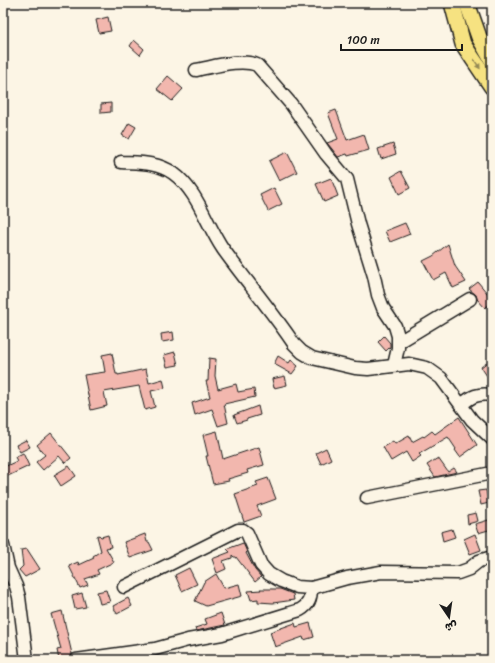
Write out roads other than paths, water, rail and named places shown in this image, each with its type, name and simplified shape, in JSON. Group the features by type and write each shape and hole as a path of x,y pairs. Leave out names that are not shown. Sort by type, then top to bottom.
{"main road":[{"path":"459,4 492,60"},
{"path":"459,4 463,44 492,87"}],"street":[{"path":"196,70 243,62 257,65 291,104 331,161 344,175 349,184 358,224 374,276 378,295 383,308 395,326 399,342 394,365"},
{"path":"121,162 144,162 159,165 185,184 194,195 208,224 223,248 294,344 302,352 318,360 355,368 368,369 394,365 416,364 432,370 441,378 472,420 492,438"},
{"path":"399,342 470,299"},
{"path":"461,405 471,397 484,394 492,395"},
{"path":"367,498 492,473"},
{"path":"124,587 240,529 247,533 261,565 269,574 277,580 310,588 347,578 376,573 458,573 469,569 479,561 492,557"},
{"path":"3,545 8,568 18,591 27,660"},
{"path":"76,660 155,649 188,640 240,629 300,610 310,601 310,588"}]}
